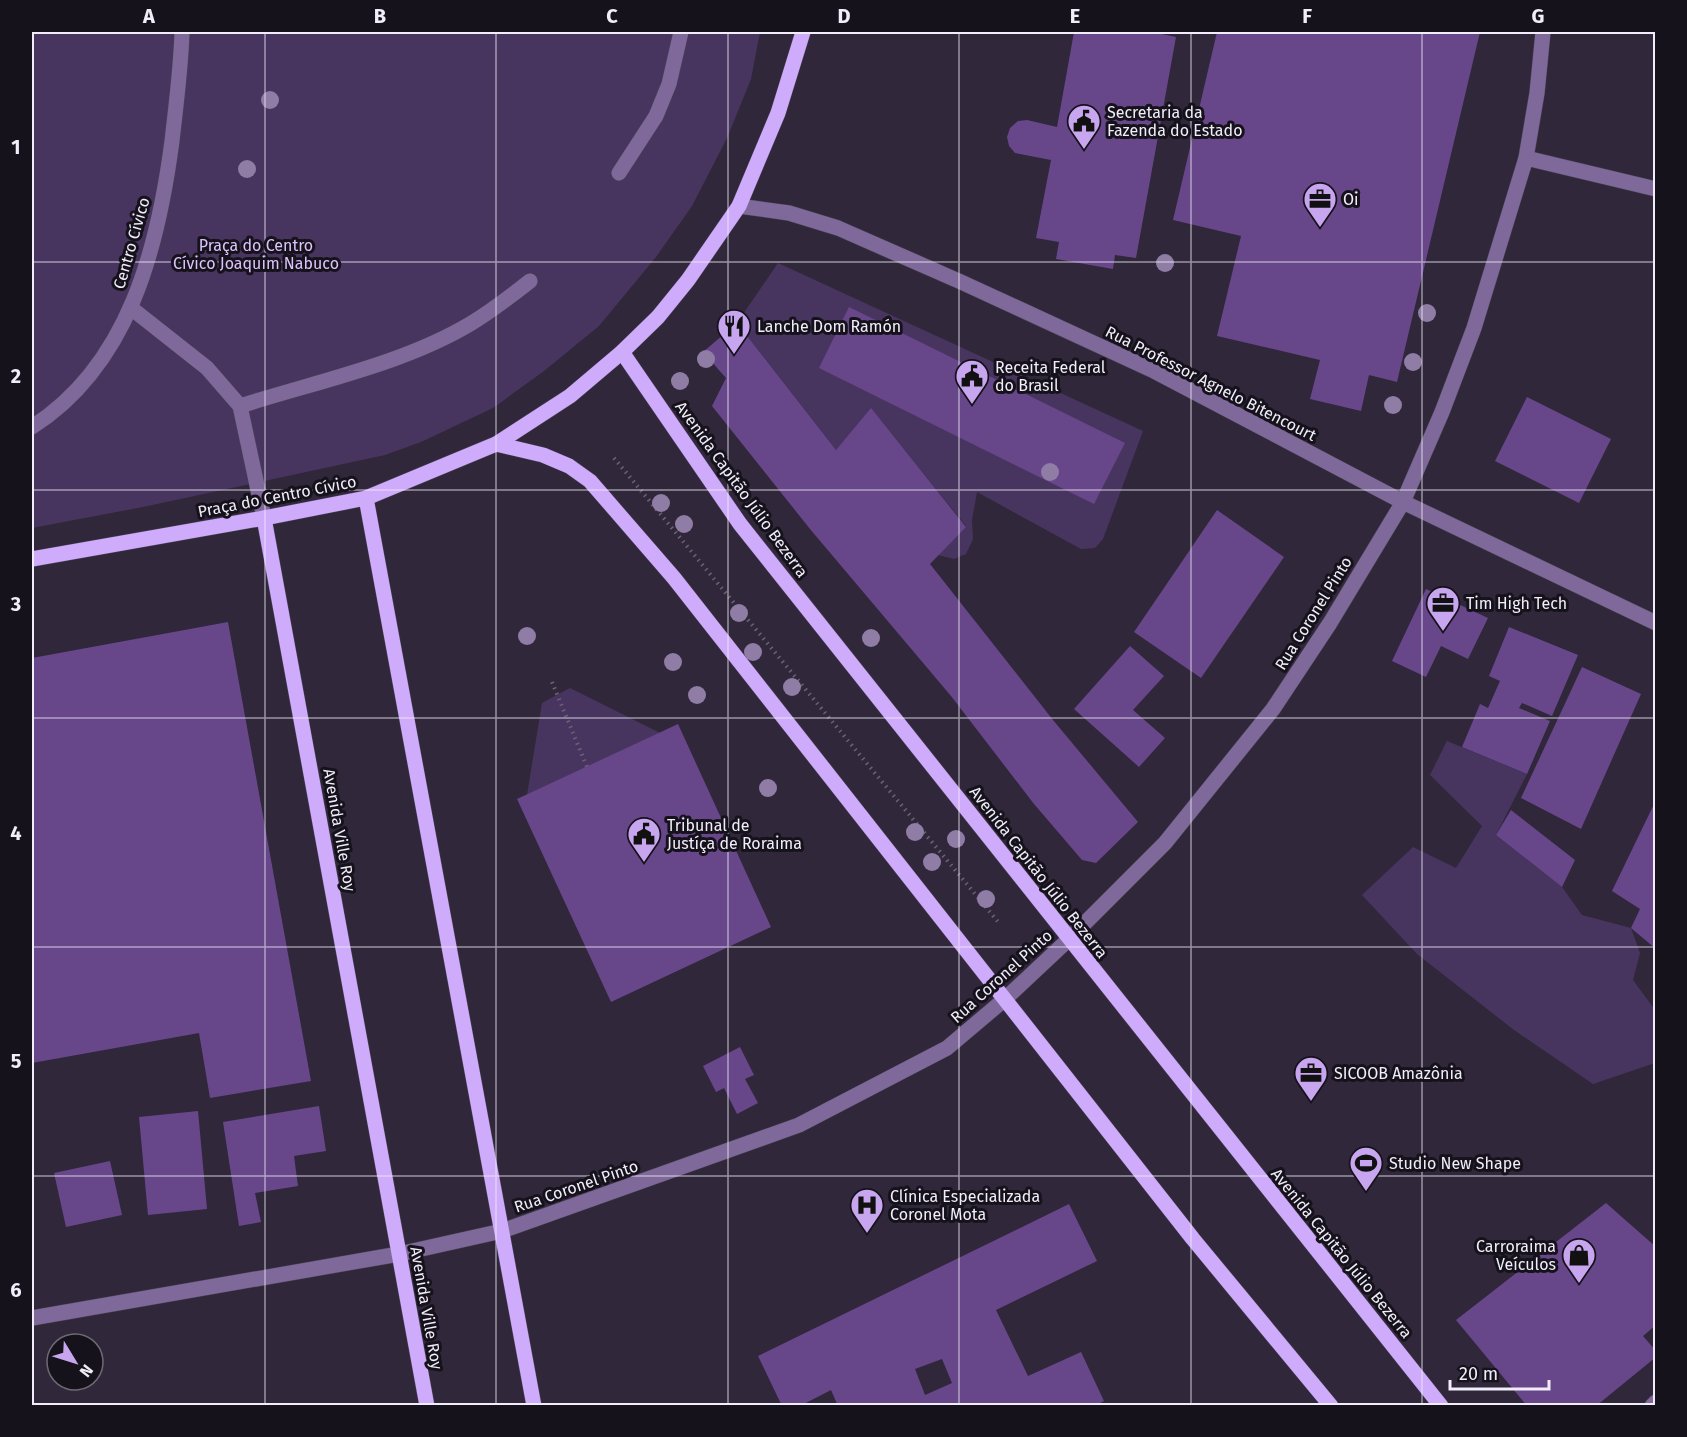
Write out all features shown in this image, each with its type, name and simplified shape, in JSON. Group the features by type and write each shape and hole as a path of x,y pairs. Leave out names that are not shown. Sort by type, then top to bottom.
{"main road":[{"name":"Praça do Centro Cívico","path":"32,559 366,498 496,444 570,396 622,352 658,317 688,280 739,206 778,112 803,32"},
{"name":"Avenida Capitão Júlio Bezerra","path":"622,352 741,524 1441,1406"},
{"path":"496,444 543,455 568,466 590,481 674,578 1193,1239 1330,1406"},
{"path":"366,498 534,1406"},
{"name":"Avenida Ville Roy","path":"264,518 427,1406"}],"street":[{"path":"182,39 190,32"},
{"path":"619,173 656,116 669,84 681,32"},
{"name":"Rua Coronel Pinto","path":"32,1318 399,1254 502,1231 799,1125 947,1048 1005,999 1165,843 1273,709 1330,623 1404,502 1474,328 1526,158 1537,93 1543,32"},
{"name":"Centro Cívico","path":"32,427 52,414 83,383 115,337 131,308 159,225 175,114 182,39"},
{"path":"1526,158 1656,189"},
{"name":"Rua Professor Agnelo Bitencourt","path":"739,206 789,213 838,228 961,282 1154,371 1404,502 1656,623"},
{"path":"240,406 401,357 427,346 470,324 530,281"},
{"name":"Avenida Ville Roy","path":"131,308 207,368 240,406 264,518"}],"path":[{"path":"614,458 999,923"},
{"path":"552,682 587,767"}],"green space":[{"name":"Praça do Centro Cívico Joaquim Nabuco","path":"32,32 760,32 751,79 727,138 692,206 656,257 599,326 544,371 493,408 421,442 385,455 143,507 32,528"},
{"path":"778,263 1143,431 1103,539 1095,548 1081,549 977,492 972,520 973,539 966,554 954,559 938,555 966,526 871,409 836,450 737,323"},
{"path":"570,688 660,733 527,795 542,703"},
{"path":"1447,741 1527,774 1496,835 1562,887 1582,915 1631,928 1640,953 1633,980 1655,1010 1655,1063 1593,1084 1514,1030 1417,954 1362,895 1413,847 1456,868 1482,826 1430,775"}],"building":[{"name":"Secretaria da Fazenda do Estado","path":"1074,32 1162,32 1162,34 1176,37 1136,258 1115,255 1113,269 1056,259 1059,242 1036,238 1051,160 1015,153 1009,146 1007,137 1010,128 1018,121 1027,120 1057,127"},
{"name":"Oi","path":"1217,32 1480,32 1397,382 1369,375 1361,411 1310,399 1320,360 1217,336 1241,236 1173,220"},
{"name":"Receita Federal do Brasil","path":"849,307 1125,443 1094,504 819,368"},
{"path":"737,323 836,450 871,408 966,527 930,564 1053,720 1138,822 1096,863 1082,860 1034,804 951,696 810,529 712,406 726,378 703,352"},
{"path":"1527,397 1611,439 1579,503 1495,461"},
{"path":"1217,510 1284,557 1201,678 1134,632"},
{"name":"Tim High Tech","path":"1426,589 1488,618 1468,659 1441,646 1426,677 1392,661"},
{"path":"228,622 311,1081 210,1098 199,1033 32,1063 32,658"},
{"path":"1509,627 1578,655 1552,716 1522,703 1519,708 1550,721 1527,774 1462,747 1480,704 1488,708 1500,681 1489,676"},
{"path":"1130,646 1164,676 1133,710 1165,738 1139,767 1074,709"},
{"path":"1582,667 1641,694 1581,829 1521,798"},
{"name":"Tribunal de Justíça de Roraima","path":"678,724 771,927 611,1002 517,799"},
{"path":"1656,800 1656,949 1631,928 1640,909 1612,891"},
{"path":"1511,810 1575,860 1562,887 1496,835"},
{"path":"740,1047 754,1075 745,1079 758,1103 737,1114 724,1088 716,1092 703,1066"},
{"path":"319,1106 326,1151 294,1156 298,1186 255,1193 261,1222 239,1226 223,1122"},
{"path":"198,1111 207,1209 148,1215 139,1117"},
{"path":"110,1161 122,1215 66,1227 54,1173"},
{"name":"Carroraima Veículos","path":"1606,1203 1656,1247 1656,1325 1643,1336 1656,1351 1656,1357 1596,1406 1527,1406 1456,1320"},
{"path":"1069,1204 1097,1261 996,1310 1028,1376 1081,1352 1104,1401 1095,1406 838,1406 831,1390 800,1406 782,1406 758,1356","holes":["942,1359 952,1383 925,1395 915,1369"]}],"place":[{"name":"Secretaria da Fazenda do Estado","path":"1084,150"},
{"name":"Oi","path":"1320,228"},
{"name":"Lanche Dom Ramón","path":"734,355"},
{"name":"Receita Federal do Brasil","path":"972,405"},
{"name":"Tim High Tech","path":"1443,632"},
{"name":"Tribunal de Justíça de Roraima","path":"644,863"},
{"name":"SICOOB Amazônia","path":"1311,1102"},
{"name":"Studio New Shape","path":"1366,1192"},
{"name":"Clínica Especializada Coronel Mota","path":"867,1234"},
{"name":"Carroraima Veículos","path":"1579,1284"}]}
